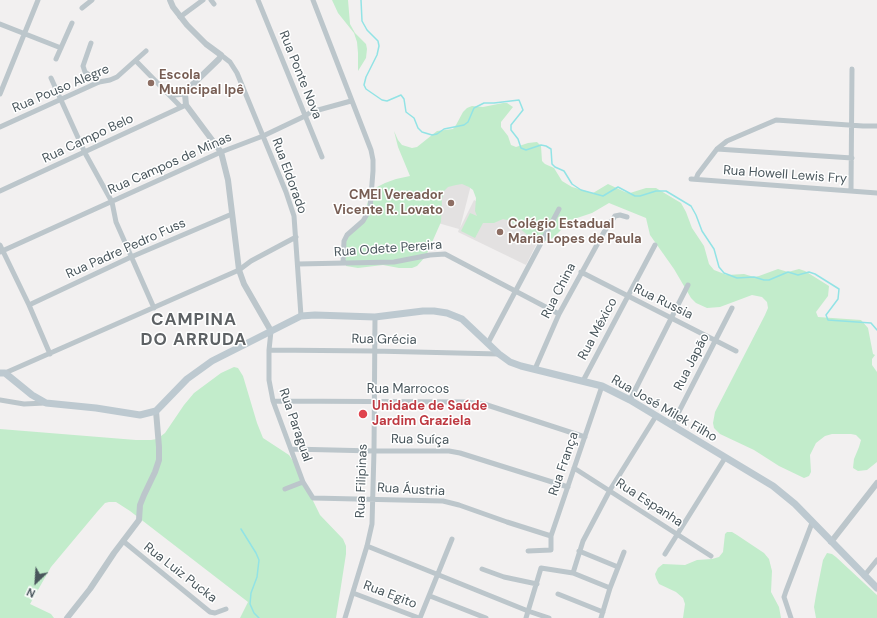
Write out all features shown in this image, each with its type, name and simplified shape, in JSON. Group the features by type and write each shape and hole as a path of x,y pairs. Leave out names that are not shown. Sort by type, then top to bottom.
{"main road":[{"name":"Rua José Milek Filho","path":"156,411 196,371 301,316 315,315 375,318 423,311 447,313 462,319 499,354 510,362 602,386 630,400 773,486 795,504 877,588"},
{"path":"2,373 46,403 96,408 126,414 140,415 156,411"}],"street":[{"path":"0,94 38,0"},
{"path":"82,8 92,0"},
{"path":"180,17 203,0"},
{"name":"Rua Ponte Nova","path":"258,0 322,157"},
{"path":"313,0 371,150 373,172 370,209 363,222 347,235 344,240 343,263"},
{"path":"171,1 180,17 196,35 221,55 220,60 186,90 184,106"},
{"path":"56,60 72,23"},
{"path":"0,24 61,48"},
{"path":"91,43 83,66 84,72 100,82"},
{"name":"Rua Pouso Alegre","path":"0,127 100,82 118,77 146,52"},
{"name":"Rua Eldorado","path":"221,55 230,62 237,72 286,192 294,216 301,316"},
{"path":"136,61 184,106 221,152 228,180 239,270 244,284 271,331"},
{"path":"851,191 852,69"},
{"path":"51,78 85,153 112,202 116,222 154,308"},
{"path":"168,92 175,95 185,94"},
{"name":"Rua Campos de Minas","path":"1,252 221,152 262,136 311,112 351,101"},
{"name":"Rua Campo Belo","path":"0,191 184,106"},
{"path":"718,149 729,140 776,120 852,126 877,126"},
{"path":"718,149 852,158"},
{"name":"Rua Howell Lewis Fry","path":"718,149 694,179 877,192"},
{"path":"488,343 559,209"},
{"name":"Rua Padre Pedro Fuss","path":"29,305 131,257 232,214"},
{"name":"Rua China","path":"535,369 559,314 604,232 615,216 620,215 627,217"},
{"path":"2,373 50,354 239,270 251,261 296,238"},
{"path":"0,245 1,252 29,305 50,354"},
{"name":"Rua México","path":"583,381 655,245"},
{"name":"Rua Odete Pereira","path":"298,264 394,262 430,255 445,254 559,314"},
{"name":"Rua Russia","path":"581,272 736,351"},
{"path":"630,400 688,285"},
{"name":"Rua Japão","path":"672,425 732,308"},
{"name":"Rua Filipinas","path":"345,618 367,546 372,524 375,318"},
{"name":"Rua Paragual","path":"271,331 269,350 269,380 273,401 303,482 313,498"},
{"name":"Rua Grécia","path":"269,350 499,354"},
{"name":"Rua França","path":"528,551 551,550 551,536 602,386"},
{"path":"0,400 24,404 46,403"},
{"name":"Rua Marrocos","path":"273,401 465,402 484,404 585,437"},
{"path":"67,618 139,520 140,505 159,460 156,411"},
{"path":"573,573 583,541 610,490 656,416"},
{"name":"Rua Suíça","path":"291,449 449,451 460,453 568,487"},
{"path":"665,554 725,458"},
{"name":"Rua Espanha","path":"574,468 711,556"},
{"path":"285,489 303,482"},
{"path":"831,542 877,483"},
{"name":"Rua Áustria","path":"313,498 448,502 551,536"},
{"path":"791,618 784,597 812,523"},
{"path":"420,618 452,539"},
{"name":"Rua Luiz Pucka","path":"123,541 210,612 215,613 226,610"},
{"path":"367,546 528,611 549,618"},
{"path":"579,551 618,567"},
{"path":"558,594 602,615 610,588 624,552"},
{"path":"864,576 877,560"},
{"path":"526,618 541,568 573,573 610,588"},
{"path":"482,569 504,577 537,584"},
{"name":"Rua Egito","path":"353,593 420,618"},
{"path":"430,596 486,618"}],"shaded area":[{"name":"Colégio Estadual Maria Lopes de Paula","path":"443,177 471,185 460,228 474,200 542,233 526,265 458,232 459,229 431,221"}],"green space":[{"path":"332,0 348,0 350,24 355,33 366,44 366,58 358,71 357,42 354,33 338,13"},
{"path":"507,103 513,107 501,122 501,127 508,136 511,145 516,147 537,142 541,146 542,161 554,168 562,181 572,187 593,193 608,184 630,193 646,188 656,188 681,203 692,228 704,246 709,264 714,270 727,275 744,274 754,277 778,269 788,272 799,269 805,271 829,286 828,296 816,312 818,317 861,320 868,328 873,354 875,355 872,359 872,365 877,372 877,462 867,470 858,471 853,468 854,459 861,440 856,435 832,434 825,436 816,443 810,455 811,472 809,476 804,478 779,466 754,450 720,434 714,428 713,423 715,412 765,315 768,308 767,302 762,297 752,295 720,307 707,308 696,303 691,298 674,269 650,235 646,218 609,203 592,213 571,220 553,238 546,241 531,238 511,221 503,219 494,223 483,223 475,238 461,231 470,213 477,216 475,211 476,198 473,190 469,187 462,184 456,185 448,187 444,191 442,199 441,222 426,256 417,266 412,268 399,268 383,265 358,268 346,266 344,247 348,234 363,219 370,194 375,188 385,183 410,176 398,147 394,131 402,145 412,148 417,147 437,131 453,129 467,108 472,106 483,107"},
{"path":"234,367 238,368 243,376 263,438 289,455 320,515 343,539 346,546 336,618 240,618 248,602 130,511 116,502 109,502 105,503 51,567 30,604 51,614 54,618 0,618 0,429 136,440 157,439 165,433 194,393 221,373"},
{"path":"727,532 732,532 737,535 764,553 769,559 772,571 771,592 779,607 781,618 683,618 685,604 683,598 676,592 659,584 655,574 658,568 663,564 685,565 697,560 719,557 723,552 725,534"},
{"path":"827,553 836,557 877,595 877,618 816,618 814,607 816,595 823,560"}],"waterway":[{"path":"361,0 362,21 367,30 378,41 379,46 377,55 366,77 364,85 366,89 382,100 387,101 401,95 404,99 406,112 414,118 418,128 422,132 432,135 437,134 444,129 464,125 468,122 474,108 484,103 519,100 523,110 511,125 511,130 518,139 521,148 526,150 541,145 551,149 552,164 564,171 572,184 581,190 603,196 618,187 635,196 656,191 666,191 691,206 702,231 714,249 719,267 724,273 737,278 754,277 764,280 769,280 788,272 798,275 809,272 815,274 839,289 838,299 826,315 828,320 871,323 877,330"},
{"path":"241,529 259,560 257,577 251,593 250,604 254,613 259,618"}],"place":[{"name":"Escola Municipal Ipê","path":"151,83"},
{"name":"CMEI Vereador Vicente R. Lovato","path":"451,203"},
{"name":"Colégio Estadual Maria Lopes de Paula","path":"500,232"},
{"name":"Unidade de Saúde Jardim Graziela","path":"363,414"}],"district":[{"name":"CAMPINA DO ARRUDA","path":"194,331"}]}
